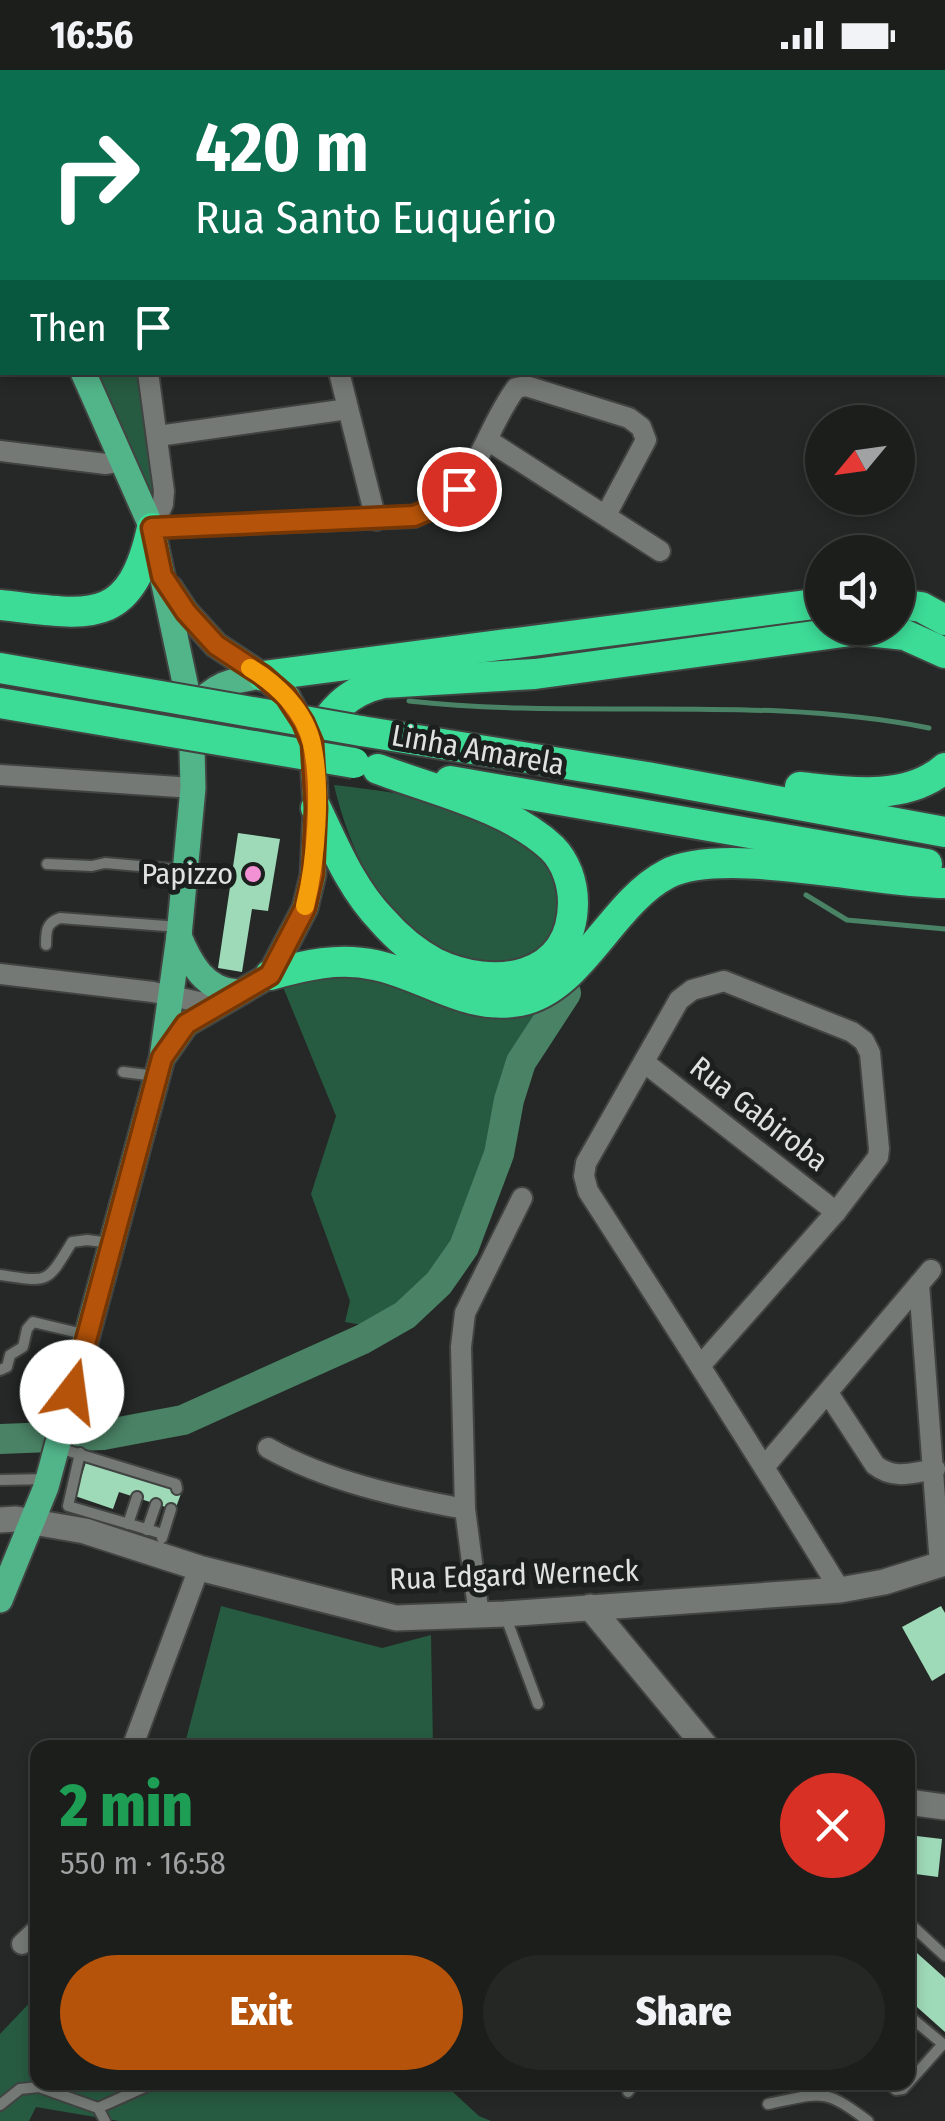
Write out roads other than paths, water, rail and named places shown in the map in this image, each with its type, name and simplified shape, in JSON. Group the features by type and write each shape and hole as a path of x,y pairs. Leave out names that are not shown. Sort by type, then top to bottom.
{"highway":[{"path":"0,605 82,613 115,602 142,568 152,528"},
{"path":"263,676 805,605"},
{"path":"915,605 945,620"},
{"path":"312,743 345,698 364,687 383,683 535,674 858,630 905,634 945,652"},
{"name":"Linha Amarela","path":"0,668 647,777 945,832"},
{"name":"Linha Amarela","path":"0,703 945,868"},
{"path":"316,808 362,895 382,920 431,961 483,977 505,978 544,965 568,934 573,912 567,869 556,851 513,820 366,766"},
{"path":"647,777 728,778 859,794 909,787 945,768"},
{"path":"270,975 322,962 363,963 480,1001 514,1002 554,984 572,969 626,904 654,882 681,868 733,863 945,883"}],"main road":[{"path":"0,1600 65,1449 64,1421 160,1067 179,932 193,788 191,710 152,528 84,375"},
{"path":"160,1067 186,1024 270,975 305,908 313,874 316,808 312,743 286,696 216,645 162,576"},
{"path":"191,710 224,682 263,676"},
{"path":"179,932 187,956 206,980 225,992 238,992"}],"street":[{"path":"148,375 163,504 152,528 414,516 438,506 459,489 489,441 509,398 516,388 526,386 629,418 640,427 646,440 606,515"},
{"path":"340,375 376,520"},
{"path":"158,436 348,409"},
{"path":"489,441 660,551"},
{"path":"0,450 106,464 123,461"},
{"path":"0,775 193,788"},
{"path":"0,974 153,992 213,1006"},
{"path":"700,1366 836,1212 879,1150 870,1054 864,1042 852,1032 724,981 692,990 678,1000 586,1163 584,1176 588,1191 700,1366 766,1466 840,1590"},
{"name":"Rua Gabiroba","path":"645,1062 836,1212"},
{"path":"492,1615 465,1509 461,1347 464,1313 522,1198"},
{"path":"766,1466 925,1277 943,1564"},
{"path":"828,1393 885,1473 895,1476 935,1470"},
{"path":"268,1448 298,1465 422,1501 465,1509"},
{"name":"Rua Edgard Werneck","path":"0,1520 155,1539 199,1568 396,1618 492,1615 840,1590 884,1582 943,1564"},
{"path":"135,1740 199,1568"},
{"path":"590,1607 700,1740"},
{"path":"915,1803 945,1806"}],"lane":[{"path":"46,864 92,866 105,862 186,870"},
{"path":"46,945 46,928 60,918 179,932"},
{"path":"124,1072 160,1067"},
{"path":"0,1275 47,1278 72,1242 111,1243"},
{"path":"0,1370 7,1367 10,1355 23,1348 27,1329 34,1322 88,1336"},
{"path":"155,1539 101,1511 68,1505 65,1449 176,1484 177,1489"},
{"path":"0,1480 49,1479"},
{"path":"128,1524 137,1498"},
{"path":"155,1539 156,1504"},
{"path":"155,1539 171,1509"},
{"path":"492,1615 538,1704"},
{"path":"915,1928 945,1956"},
{"path":"915,2025 944,2045 915,2076"},
{"path":"0,2104 20,2088 30,2088"},
{"path":"48,2090 98,2108 106,2121"},
{"path":"98,2108 138,2090"},
{"path":"768,2104 821,2093 839,2099 868,2121"}],"waterway":[{"path":"409,701 539,708 800,712 929,728"},
{"path":"806,895 847,920 945,929"},
{"path":"0,1439 103,1435 183,1420 363,1339 405,1315 439,1283 464,1247 499,1154 521,1062 566,993"}],"place":[{"name":"Papizzo","path":"253,874"}]}
